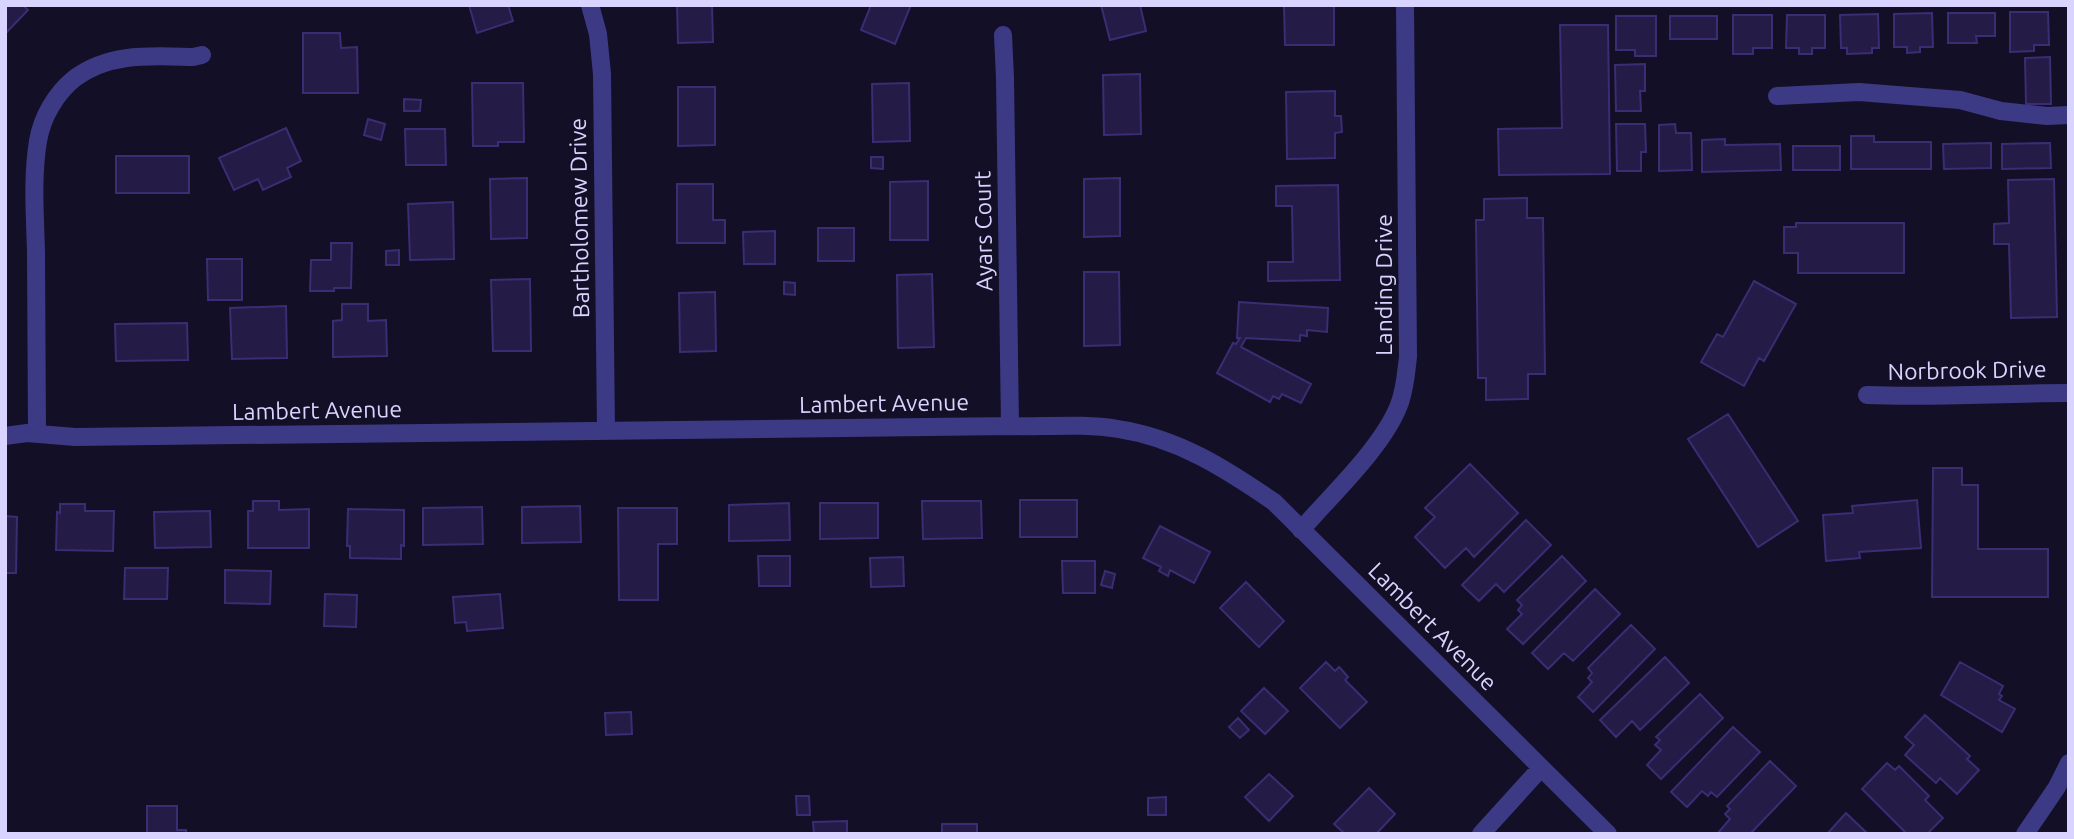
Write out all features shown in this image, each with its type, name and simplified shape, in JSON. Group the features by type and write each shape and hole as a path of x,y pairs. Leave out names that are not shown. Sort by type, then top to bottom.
{"street":[{"name":"Bartholomew Drive","path":"590,5 598,34 601,74 606,431"},
{"name":"Landing Drive","path":"1301,530 1384,434 1399,405 1404,387 1408,357 1405,5"},
{"name":"Ayars Court","path":"1003,35 1010,426"},
{"path":"37,433 35,182 38,139 47,113 61,92 75,79 114,59 202,55"},
{"path":"1777,96 1859,92 1960,100 2001,111 2047,116 2069,115"},
{"name":"Norbrook Drive","path":"1867,395 1908,397 2069,393"},
{"name":"Lambert Avenue","path":"5,436 37,433 75,437 1010,426 1116,428 1143,434 1178,445 1223,468 1274,502 1608,834"},
{"path":"2025,834 2057,787 2069,763"},
{"path":"1481,834 1541,768"}],"building":[{"path":"5,5 23,5 28,10 5,34"},
{"path":"469,5 508,5 513,21 477,33"},
{"path":"677,5 712,5 713,42 678,43"},
{"path":"871,5 911,5 895,44 861,30"},
{"path":"1101,5 1140,5 1146,31 1110,40"},
{"path":"1284,5 1334,5 1334,45 1285,45"},
{"path":"2010,12 2048,12 2049,45 2034,45 2034,51 2010,52"},
{"path":"1932,13 1933,47 1920,47 1920,52 1907,53 1907,47 1894,47 1894,14"},
{"path":"1948,13 1995,13 1995,36 1976,36 1977,43 1948,43"},
{"path":"1878,14 1879,48 1872,48 1872,53 1847,54 1847,48 1841,48 1840,15"},
{"path":"1733,15 1772,15 1772,48 1753,48 1753,54 1733,54"},
{"path":"1787,15 1825,15 1825,48 1812,48 1812,54 1799,54 1799,48 1786,48"},
{"path":"1616,16 1656,16 1656,56 1635,56 1635,50 1616,50"},
{"path":"1670,16 1717,16 1717,39 1670,39"},
{"path":"1560,25 1608,25 1610,174 1499,175 1498,129 1562,128"},
{"path":"303,33 340,33 341,48 357,47 358,93 303,93"},
{"path":"2050,57 2051,104 2026,104 2025,58"},
{"path":"1645,64 1645,91 1640,91 1641,111 1616,111 1615,65"},
{"path":"1140,74 1141,134 1104,135 1103,75"},
{"path":"472,83 523,83 524,142 473,146"},
{"path":"909,83 910,141 873,142 872,84"},
{"path":"678,87 715,87 715,145 678,146"},
{"path":"1335,91 1335,116 1341,116 1342,132 1335,133 1335,158 1287,159 1286,92"},
{"path":"404,99 421,100 420,111 404,111"},
{"path":"368,119 385,124 381,140 364,135"},
{"path":"1616,124 1645,124 1646,152 1641,152 1641,171 1617,171"},
{"path":"1675,124 1676,133 1691,133 1692,170 1659,171 1659,125"},
{"path":"286,128 301,161 287,168 291,177 263,190 258,179 234,190 219,158"},
{"path":"405,129 445,129 446,165 406,165"},
{"path":"1851,136 1874,136 1874,142 1931,142 1931,169 1851,169"},
{"path":"1725,139 1725,145 1780,144 1781,170 1702,172 1702,140"},
{"path":"1991,143 1991,168 1944,169 1943,144"},
{"path":"2050,143 2051,168 2002,169 2002,144"},
{"path":"1793,146 1840,146 1840,170 1793,170"},
{"path":"116,156 189,156 189,193 116,193"},
{"path":"871,157 883,157 883,169 871,168"},
{"path":"527,178 527,238 491,239 490,179"},
{"path":"1120,178 1120,236 1084,237 1084,179"},
{"path":"2054,179 2057,317 2011,318 2009,244 1994,244 1994,224 2009,223 2008,180"},
{"path":"928,181 928,240 890,240 890,182"},
{"path":"677,184 713,184 713,220 725,220 725,243 677,243"},
{"path":"1338,185 1340,280 1268,281 1268,262 1293,262 1292,206 1276,206 1276,186"},
{"path":"1527,198 1527,218 1543,218 1545,374 1528,374 1528,399 1486,400 1486,378 1478,378 1476,220 1484,220 1484,199"},
{"path":"453,202 454,259 410,260 408,204"},
{"path":"1796,223 1904,223 1904,273 1798,273 1798,253 1784,253 1784,227 1796,227"},
{"path":"818,228 854,228 854,261 818,261"},
{"path":"775,231 775,264 744,264 743,232"},
{"path":"331,243 352,243 351,288 310,291 311,260 331,260"},
{"path":"399,250 399,265 386,265 386,251"},
{"path":"207,259 242,259 242,300 208,300"},
{"path":"1084,272 1119,272 1120,345 1084,346"},
{"path":"932,274 934,347 898,348 897,275"},
{"path":"530,279 531,351 493,351 491,280"},
{"path":"1754,281 1796,304 1764,361 1759,358 1744,386 1701,362 1717,334 1723,337"},
{"path":"784,282 795,283 795,295 784,294"},
{"path":"715,292 716,351 680,352 679,293"},
{"path":"1239,302 1328,308 1327,332 1307,330 1307,336 1300,335 1300,341 1246,338 1241,347 1311,384 1301,403 1282,394 1279,399 1273,396 1270,402 1217,373 1233,343 1236,344 1240,338 1237,338"},
{"path":"342,304 368,304 368,321 386,320 387,356 333,357 333,321 342,320"},
{"path":"286,306 287,358 232,359 230,308"},
{"path":"187,323 188,360 116,361 115,324"},
{"path":"1728,414 1798,521 1758,547 1688,439"},
{"path":"1470,464 1518,513 1474,557 1466,548 1445,568 1415,537 1435,517 1425,508"},
{"path":"1933,468 1962,468 1962,485 1978,485 1978,549 2048,549 2048,597 1932,597"},
{"path":"1020,500 1077,500 1077,537 1020,537"},
{"path":"1917,500 1921,548 1859,552 1860,558 1826,561 1823,515 1853,513 1852,506"},
{"path":"253,501 279,501 279,510 309,509 309,548 248,548 248,511 253,511"},
{"path":"922,501 981,501 982,538 923,539"},
{"path":"789,503 790,540 729,541 729,505"},
{"path":"820,503 878,503 878,538 820,539"},
{"path":"60,504 85,504 85,511 114,511 113,551 56,550 57,512 60,513"},
{"path":"580,506 581,542 522,543 522,507"},
{"path":"482,507 483,544 423,545 423,508"},
{"path":"618,508 677,508 677,544 658,544 658,600 619,600"},
{"path":"348,509 404,510 404,546 401,545 401,559 350,558 350,546 347,546"},
{"path":"210,511 211,547 155,548 154,512"},
{"path":"5,516 17,517 16,573 5,573"},
{"path":"1526,520 1551,545 1504,592 1496,584 1479,601 1462,585"},
{"path":"1160,526 1210,552 1194,583 1170,570 1168,576 1159,571 1161,567 1143,558"},
{"path":"758,556 790,556 790,586 759,586"},
{"path":"1562,556 1586,581 1523,644 1507,629 1522,614 1518,610 1522,605 1517,600"},
{"path":"903,557 904,586 871,587 870,558"},
{"path":"1062,561 1095,561 1095,593 1063,593"},
{"path":"125,568 168,568 167,599 124,599"},
{"path":"225,570 271,571 270,604 225,603"},
{"path":"1105,571 1115,574 1112,588 1101,585"},
{"path":"1246,582 1284,621 1259,647 1220,608"},
{"path":"1595,589 1620,614 1573,661 1564,653 1548,669 1532,653"},
{"path":"325,594 357,595 356,627 324,626"},
{"path":"500,594 503,628 467,631 466,622 455,623 453,597"},
{"path":"1631,625 1655,649 1593,712 1578,697 1592,682 1588,678 1592,673 1588,668"},
{"path":"1665,657 1689,683 1640,730 1632,721 1616,737 1600,720"},
{"path":"1326,662 1335,671 1339,667 1348,677 1345,680 1367,702 1340,728 1300,688"},
{"path":"1960,662 2003,686 1999,700 2015,709 2002,732 1941,695"},
{"path":"1264,688 1288,711 1265,734 1241,711"},
{"path":"1700,694 1723,718 1661,779 1647,765 1661,750 1655,745 1660,740 1656,737"},
{"path":"631,712 632,734 606,735 605,713"},
{"path":"1925,715 1970,756 1967,759 1979,770 1957,794 1940,778 1936,783 1905,755 1914,745 1905,737"},
{"path":"1238,718 1249,730 1240,738 1229,727"},
{"path":"1733,727 1760,752 1717,797 1711,792 1708,796 1702,791 1687,807 1671,792"},
{"path":"1770,761 1796,786 1750,834 1717,834 1730,819 1725,814 1730,809 1727,806"},
{"path":"1887,763 1895,770 1899,766 1929,796 1925,800 1943,818 1927,834 1907,834 1862,789"},
{"path":"1269,774 1293,796 1269,821 1245,797"},
{"path":"1369,788 1395,814 1376,834 1345,834 1334,824"},
{"path":"796,796 809,796 810,815 797,815"},
{"path":"1166,797 1166,815 1148,815 1148,798"},
{"path":"147,806 177,806 177,830 186,830 186,834 147,834"},
{"path":"1846,813 1868,834 1827,834"},
{"path":"847,821 847,834 814,834 813,822"},
{"path":"942,824 977,824 977,834 942,834"}]}
